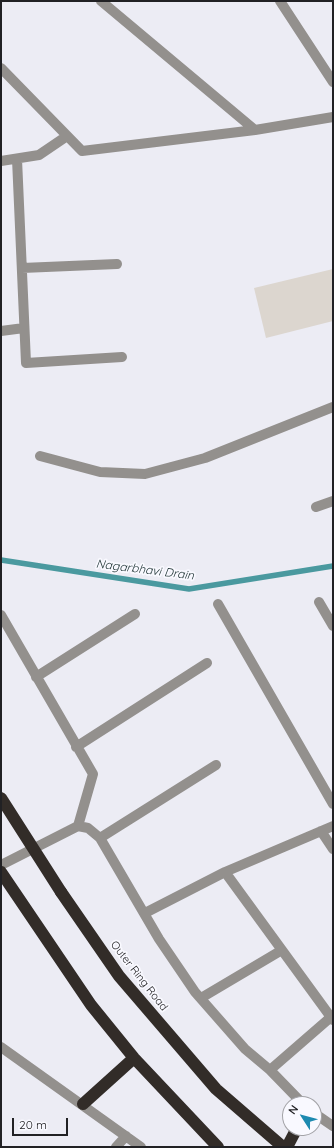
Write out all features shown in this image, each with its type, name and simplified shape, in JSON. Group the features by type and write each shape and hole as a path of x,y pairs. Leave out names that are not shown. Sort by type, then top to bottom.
{"highway":[{"name":"Outer Ring Road","path":"1,798 61,892 119,976 216,1088 283,1147"},
{"path":"1,872 29,917 91,1005 134,1058 218,1147"},
{"path":"83,1104 134,1058"},
{"path":"287,1147 293,1136"}],"street":[{"path":"101,1 255,130"},
{"path":"280,1 333,82"},
{"path":"1,68 82,152 255,130 333,118"},
{"path":"1,161 39,155 68,136"},
{"path":"17,159 26,363 122,356"},
{"path":"22,268 117,264"},
{"path":"1,331 24,328"},
{"path":"40,456 100,472 144,474 205,458 333,407"},
{"path":"316,507 333,501"},
{"path":"319,602 333,626"},
{"path":"218,604 333,804"},
{"path":"36,677 135,614"},
{"path":"1,615 93,774 78,826"},
{"path":"76,747 207,663"},
{"path":"100,838 216,765"},
{"path":"1,865 78,826 88,828 100,838 159,939 201,998 245,1049 270,1070 295,1096"},
{"path":"145,913 225,872 333,826"},
{"path":"321,831 333,849"},
{"path":"225,872 332,1019 270,1070"},
{"path":"201,998 282,950"},
{"path":"1,1046 141,1147"},
{"path":"322,1118 333,1126"},
{"path":"116,1147 126,1136"}],"building":[{"path":"333,269 333,321 266,338 254,288"}],"waterway":[{"name":"Nagarbhavi Drain","path":"1,560 189,589 333,566"}]}
